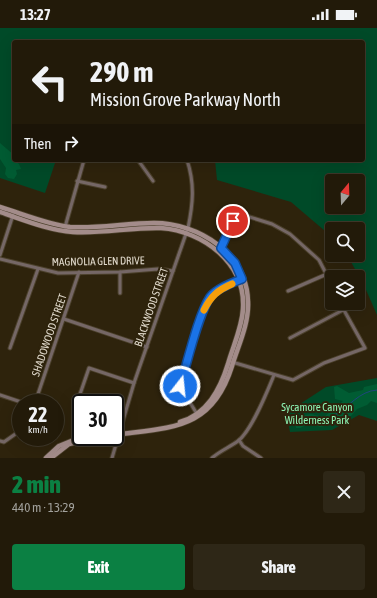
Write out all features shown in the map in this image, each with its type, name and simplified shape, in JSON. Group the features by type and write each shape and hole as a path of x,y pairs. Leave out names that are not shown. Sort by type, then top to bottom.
{"street":[{"path":"65,228 83,162"},
{"path":"139,162 153,181"},
{"name":"BLACKWOOD STREET","path":"124,412 187,231 193,204 192,179 188,162"},
{"path":"77,181 106,187"},
{"path":"0,207 13,214"},
{"path":"0,212 65,228 154,223 170,224 207,237 235,263 240,280 248,295 248,310 245,325 231,361 225,386 218,398 198,415 177,426 124,432"},
{"path":"220,249 237,213 272,224 290,234 319,260 325,270"},
{"path":"0,255 13,214"},
{"name":"MAGNOLIA GLEN DRIVE","path":"0,259 58,273 120,272 158,268 173,271"},
{"path":"10,348 38,269"},
{"name":"SHADOWOOD STREET","path":"38,394 79,272"},
{"path":"120,272 120,293"},
{"path":"288,291 325,275"},
{"path":"198,415 180,386 191,347 210,297 221,289 240,280"},
{"path":"231,361 293,380 324,363 366,348 343,310 290,338"},
{"path":"64,319 147,347"},
{"path":"80,394 89,368 134,383"},
{"path":"212,458 222,449 239,440 260,409 274,375"},
{"path":"0,396 12,400"},
{"path":"2,441 12,435"},
{"path":"239,440 243,446 260,458"},
{"path":"46,458 59,446 72,441"},
{"path":"51,458 72,443"},
{"name":"BLACKWOOD STREET","path":"112,458 114,446"}],"green space":[{"path":"0,28 377,28 377,315 365,288 365,270 356,270 351,262 365,262 365,222 325,222 325,231 291,202 217,180 215,162 365,162 365,40 12,40 12,162 55,162 45,193 0,178"},
{"path":"0,143 12,153 12,162 16,162 21,169 16,170 17,174 14,179 8,178 5,174 6,168 0,159"},
{"name":"Sycamore Canyon Wilderness Park","path":"377,378 377,421 359,415 332,430 290,432 286,413 326,387","holes":["339,409 351,416 343,418 340,422 334,424"]},
{"path":"377,384 377,403 371,401 367,405 357,409 351,416 343,418 338,423 320,427 311,423 300,428 296,428 296,420 305,415 311,414 324,417 343,401 335,399 334,387 337,386 349,393 363,390 364,387"}],"waterway":[{"path":"288,423 312,421 330,417 340,412 359,396 377,390"}],"slow traffic":[{"path":"204,310 210,297 221,289 232,284"}],"route":[{"path":"180,386 191,347 203,312 210,297 221,289 242,279 239,268 227,252 221,248 233,221"}]}
